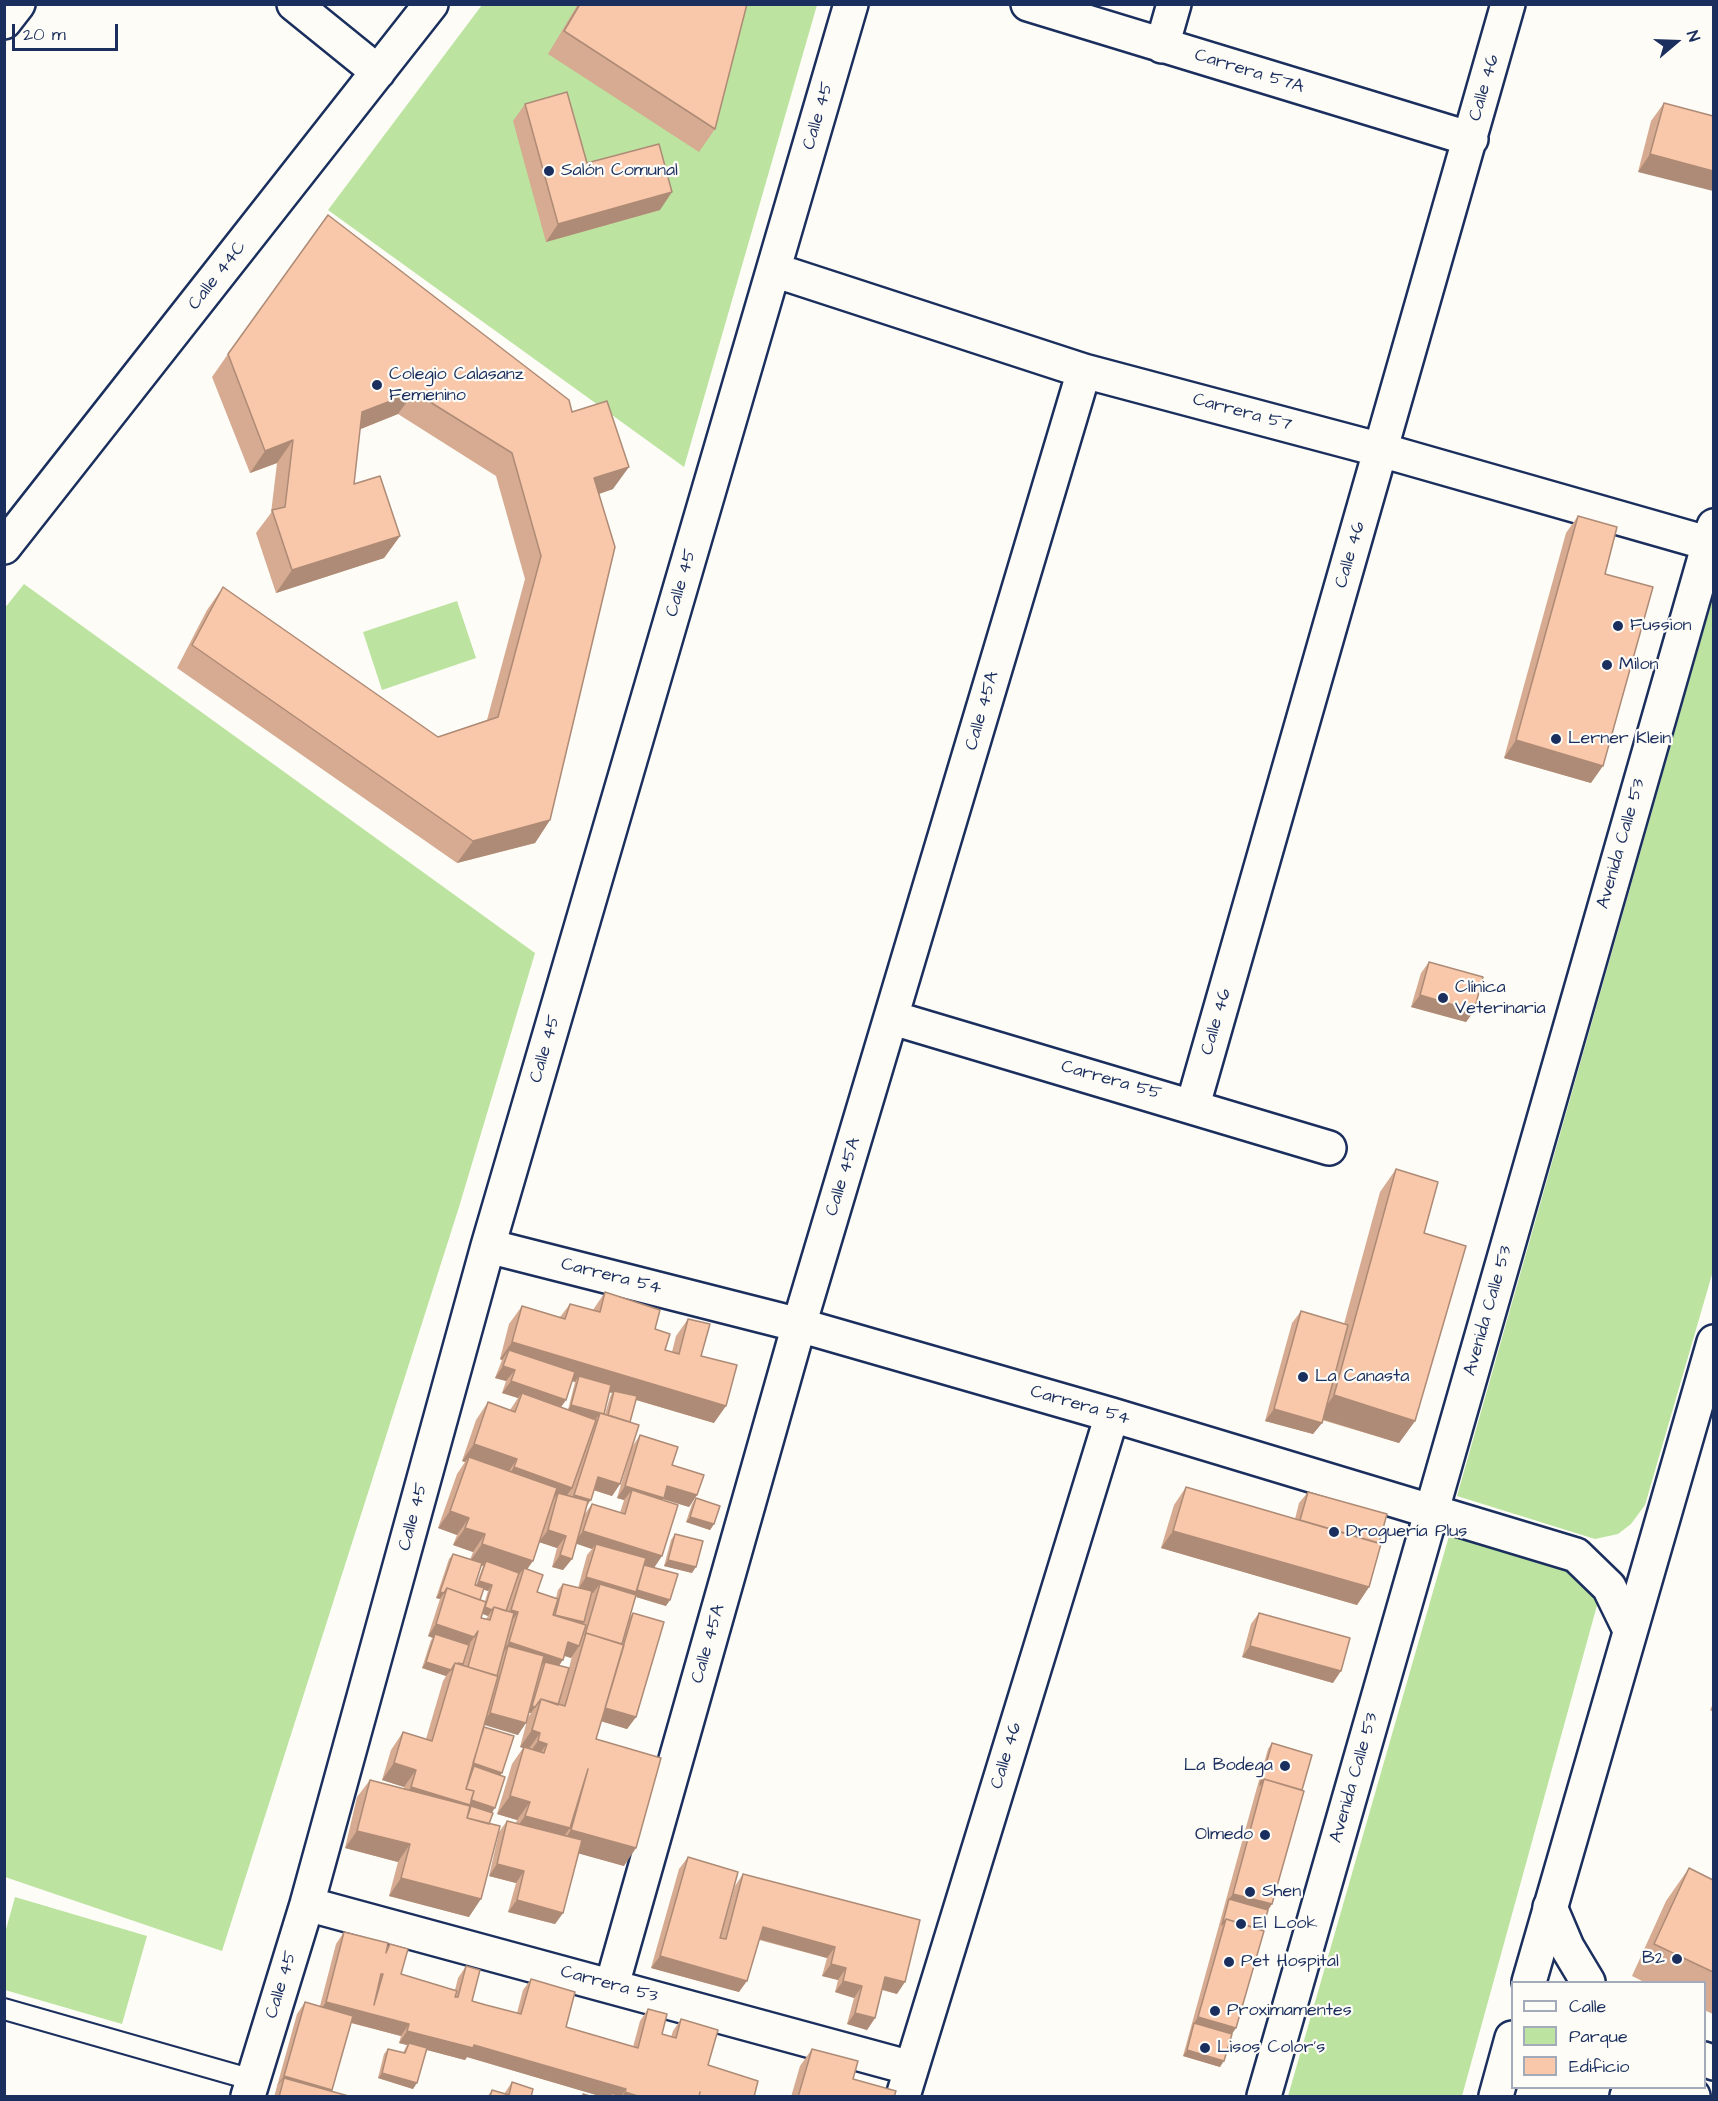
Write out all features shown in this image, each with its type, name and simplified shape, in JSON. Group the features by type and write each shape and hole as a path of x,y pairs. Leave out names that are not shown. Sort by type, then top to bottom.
{"street":[{"path":"4,22 18,4"},
{"path":"294,4 378,72"},
{"name":"Calle 44C","path":"4,546 431,4"},
{"name":"Calle 45","path":"251,2088 308,1904 488,1246 851,4"},
{"name":"Carrera 57A","path":"1028,4 1471,139"},
{"path":"1162,46 1174,4"},
{"name":"Calle 46","path":"1193,1105 1508,4"},
{"name":"Carrera 57","path":"774,270 1084,371 1712,538"},
{"name":"Calle 45A","path":"612,1985 799,1325 893,1018 1084,371"},
{"name":"Avenida Calle 53","path":"1264,2097 1712,538"},
{"name":"Carrera 55","path":"893,1018 1193,1105 1329,1148"},
{"name":"Carrera 54","path":"488,1246 799,1325 1112,1415 1576,1554 1609,1587 1630,1630"},
{"path":"1530,1981 1713,1342"},
{"name":"Calle 46","path":"907,2082 1112,1415"},
{"name":"Carrera 53","path":"308,1904 612,1985 907,2082"},
{"path":"1550,1907 1567,1947 1587,1981"},
{"path":"1496,2097 1511,2042"},
{"path":"1627,2097 1644,2090 1693,2097"}],"lane":[{"path":"4,2009 251,2088"}],"green space":[{"path":"482,5 817,5 684,467 328,210"},
{"path":"24,584 535,953 459,1207 222,1951 5,1877 4,609"},
{"path":"1713,597 1713,1271 1645,1505 1631,1524 1618,1534 1595,1539 1457,1496"},
{"path":"457,601 476,658 382,690 363,632"},
{"path":"1449,1536 1578,1574 1599,1598 1462,2096 1288,2096"},
{"path":"15,1897 147,1936 122,2024 5,1990 5,1933"}],"building":[{"path":"580,4 747,4 715,129 564,31"},
{"name":"Salón Comunal","path":"567,92 587,163 659,144 672,192 558,224 525,104"},
{"path":"1664,103 1713,116 1713,171 1650,154"},
{"path":"328,215 569,400 572,412 607,401 629,467 594,478 615,547 550,820 473,841 192,645 223,587 438,737 498,717 541,556 512,453 414,392 362,412 354,484 380,476 400,536 292,570 272,510 285,507 293,440 265,451 228,354"},
{"path":"1578,516 1617,527 1605,574 1653,587 1603,766 1516,740"},
{"path":"1429,962 1483,977 1474,1011 1420,995"},
{"path":"1396,1169 1438,1182 1424,1233 1466,1246 1415,1421 1334,1395"},
{"path":"605,1292 660,1310 655,1329 670,1334 665,1350 679,1354 688,1319 710,1324 701,1356 737,1365 726,1406 512,1342 522,1306 565,1319 570,1304 600,1312"},
{"name":"La Canasta","path":"1301,1311 1348,1325 1322,1423 1274,1409"},
{"path":"509,1350 575,1372 566,1400 511,1381 515,1370 503,1366"},
{"path":"579,1376 611,1385 604,1414 571,1405"},
{"path":"614,1391 637,1396 630,1422 608,1415"},
{"path":"522,1393 596,1420 572,1488 514,1467 517,1459 474,1444 488,1402 515,1412"},
{"path":"600,1413 639,1425 620,1484 598,1477 591,1500 574,1495"},
{"path":"640,1435 678,1447 672,1465 704,1475 697,1495 667,1486 664,1498 625,1486"},
{"path":"469,1457 557,1488 533,1561 482,1544 485,1534 465,1528 469,1518 450,1511"},
{"path":"1186,1487 1381,1544 1369,1587 1173,1531"},
{"path":"632,1490 678,1505 662,1556 583,1531 592,1504 625,1514"},
{"path":"1308,1492 1387,1514 1379,1543 1300,1520"},
{"path":"558,1493 588,1501 572,1559 560,1555 566,1536 548,1530"},
{"path":"696,1498 720,1506 714,1524 690,1517"},
{"path":"675,1534 703,1541 696,1567 668,1560"},
{"path":"596,1544 646,1558 636,1592 586,1577"},
{"path":"453,1554 482,1563 475,1585 484,1588 480,1600 447,1588 444,1593 440,1592"},
{"path":"486,1561 519,1573 506,1611 485,1607 492,1585 479,1581"},
{"path":"644,1565 678,1574 670,1600 637,1590"},
{"path":"524,1568 543,1575 537,1592 558,1599 553,1615 586,1625 579,1646 568,1642 563,1660 509,1642 518,1612 511,1610"},
{"path":"563,1584 592,1591 584,1622 555,1615"},
{"path":"600,1584 636,1595 622,1644 586,1633 585,1635"},
{"path":"447,1588 486,1602 481,1618 490,1620 494,1607 514,1613 497,1676 468,1667 478,1631 474,1637 436,1624"},
{"path":"633,1613 664,1622 636,1717 605,1708"},
{"path":"1259,1613 1350,1638 1341,1671 1250,1646"},
{"path":"586,1633 624,1645 596,1739 661,1758 636,1848 571,1830 588,1769 570,1828 525,1816 530,1802 510,1796 524,1747 544,1753 547,1744 538,1741 540,1733 532,1730 541,1699 565,1706"},
{"path":"435,1634 469,1645 463,1664 455,1663 451,1670 426,1662"},
{"path":"508,1646 544,1656 526,1723 490,1713"},
{"path":"545,1662 569,1668 558,1705 541,1699 535,1707 532,1706"},
{"path":"455,1663 498,1676 466,1789 474,1791 470,1805 411,1787 416,1770 394,1763 403,1732 432,1741"},
{"path":"484,1727 514,1736 502,1773 473,1763"},
{"name":"La Bodega","path":"1272,1743 1312,1755 1302,1790 1264,1779 1260,1785"},
{"path":"474,1766 505,1777 495,1808 471,1800 474,1791 466,1789"},
{"path":"1264,1779 1304,1791 1272,1904 1233,1894"},
{"path":"370,1780 470,1806 467,1818 500,1826 481,1899 401,1878 410,1844 357,1831"},
{"path":"471,1806 493,1813 489,1824 467,1818"},
{"path":"507,1821 582,1840 563,1913 517,1900 524,1871 497,1864"},
{"path":"688,1857 738,1872 720,1938 726,1939 743,1874 920,1920 905,1982 885,1977 875,2018 855,2013 862,1986 843,1981 846,1968 831,1964 835,1947 763,1927 747,1981 660,1956"},
{"path":"1689,1868 1713,1880 1713,1972 1654,1944"},
{"path":"1229,1899 1268,1910 1262,1930 1226,1919 1222,1925"},
{"path":"1226,1919 1264,1931 1236,2028 1198,2017"},
{"path":"344,1932 388,1943 386,1953 390,1944 408,1949 401,1974 457,1991 455,1997 458,1997 466,1966 480,1970 472,2001 521,2014 531,1979 575,1992 566,2027 638,2048 648,2009 667,2014 662,2034 676,2038 681,2019 718,2030 708,2065 758,2081 754,2097 641,2097 625,2092 626,2089 474,2045 473,2048 407,2031 409,2024 326,2002","holes":["381,1974 383,1974 374,2005"]},
{"path":"305,2002 353,2016 332,2090 284,2076"},
{"name":"Lisos Color's","path":"1194,2023 1232,2034 1224,2061 1187,2050"},
{"path":"409,2043 427,2048 417,2083 382,2073 388,2049 405,2053"},
{"path":"812,2049 858,2061 853,2079 896,2091 894,2097 798,2097"},
{"path":"284,2078 352,2097 279,2097"},
{"path":"512,2082 533,2089 531,2097 490,2097 492,2090 509,2095"}],"place":[{"name":"Salón Comunal","path":"549,171"},
{"name":"Colegio Calasanz Femenino","path":"377,385"},
{"name":"Fussion","path":"1618,626"},
{"name":"Milon","path":"1607,665"},
{"name":"Lerner Klein","path":"1556,739"},
{"name":"Clínica Veterinaria","path":"1443,998"},
{"name":"La Canasta","path":"1303,1377"},
{"name":"Droguería Plus","path":"1334,1532"},
{"name":"La Bodega","path":"1285,1766"},
{"name":"Olmedo","path":"1265,1835"},
{"name":"Shen","path":"1250,1892"},
{"name":"El Look","path":"1241,1924"},
{"name":"B2","path":"1677,1959"},
{"name":"Pet Hospital","path":"1229,1962"},
{"name":"Proximamentes","path":"1215,2011"},
{"name":"Lisos Color's","path":"1205,2048"}]}
